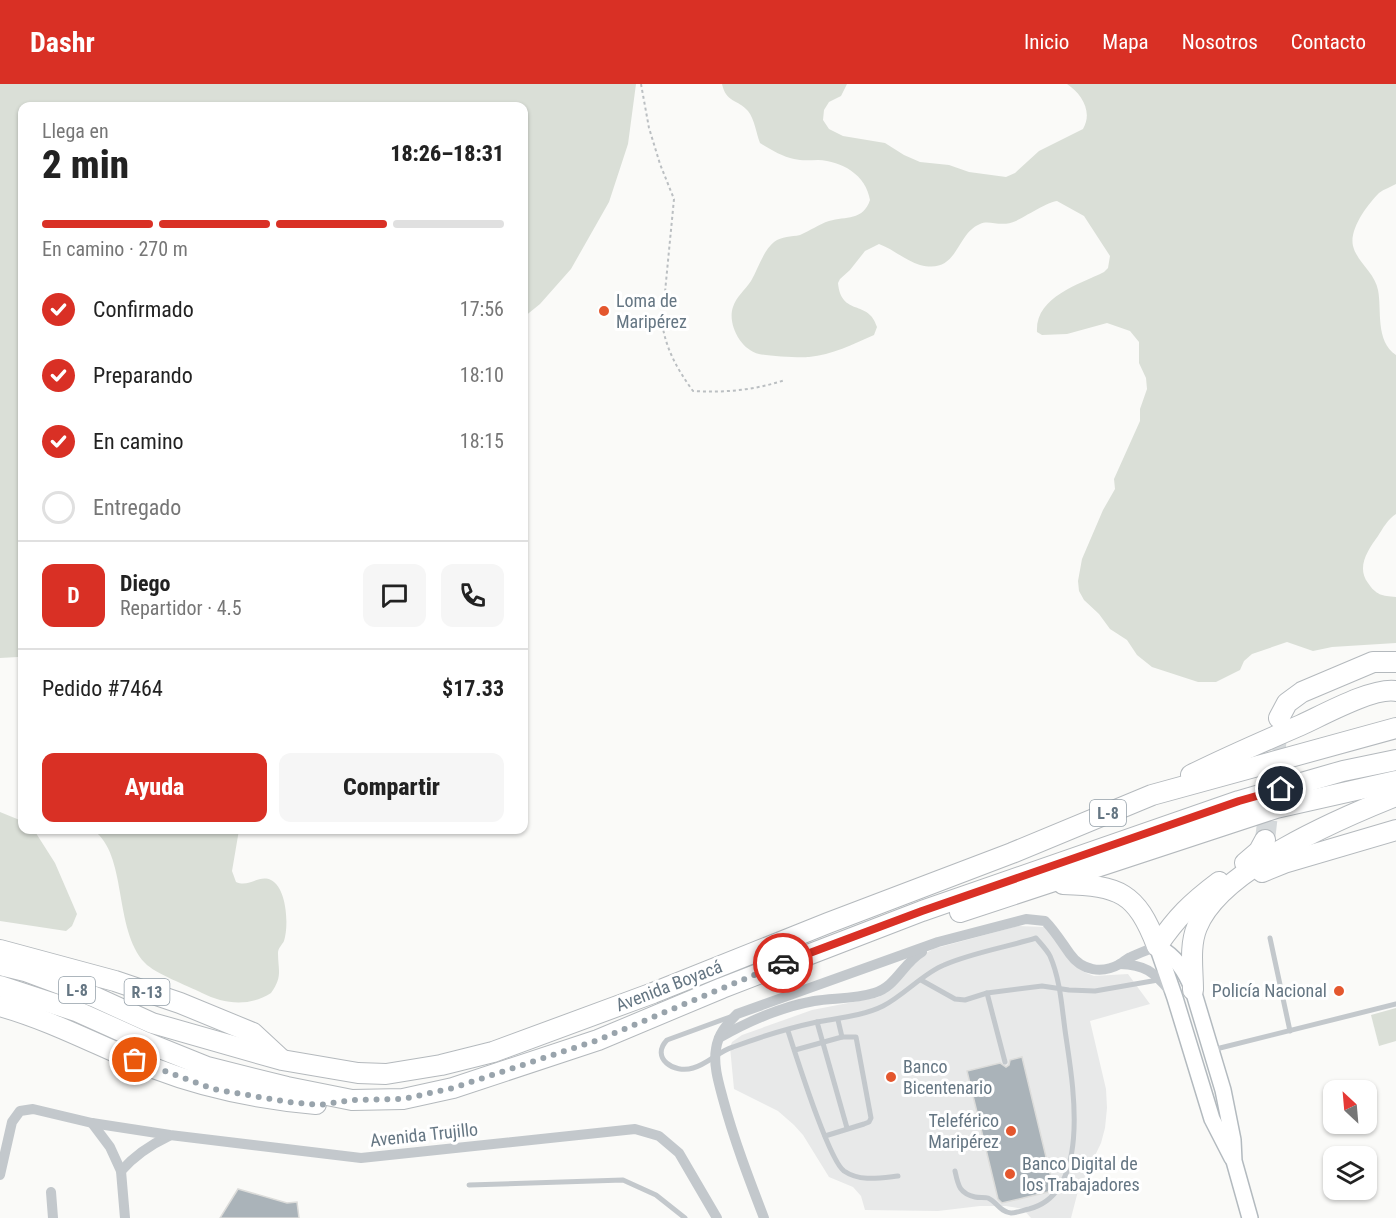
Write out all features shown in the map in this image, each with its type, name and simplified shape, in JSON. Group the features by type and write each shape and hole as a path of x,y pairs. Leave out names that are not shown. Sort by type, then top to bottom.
{"highway":[{"path":"1279,718 1287,703 1302,692 1373,662 1396,662"},
{"path":"1152,795 1239,751 1340,707 1383,692 1396,691"},
{"name":"Avenida Boyacá","path":"0,965 25,971 95,997 152,1023 282,1060 358,1073 386,1074 441,1065 493,1052 653,993 828,922 1012,853 1152,795 1396,728"},
{"name":"Avenida Boyacá","path":"0,986 76,1011 207,1067 352,1100 403,1099 453,1088 598,1040 793,959 922,911 1239,801 1343,771 1396,760"},
{"path":"793,959 863,945 1276,808 1396,781"},
{"path":"1184,994 1192,940 1197,926 1207,909 1232,884 1278,850 1343,817 1396,796"},
{"path":"1232,884 1284,863 1396,830"},
{"path":"1157,946 1176,919 1193,902 1259,851 1265,840"},
{"path":"1052,884 1094,885 1111,889 1143,914 1157,946"},
{"name":"R-13","path":"0,950 115,981 180,1003 254,1033 282,1060"},
{"path":"0,1006 155,1069 213,1089 319,1105 352,1100"}],"street":[{"path":"764,1218 732,1134 717,1076 715,1058 719,1038 726,1026 737,1014 938,942 1026,919 1045,921 1080,964 1101,971 1157,946 1178,962 1187,976 1184,994 1205,1095 1218,1133 1234,1161"},
{"path":"719,1038 772,1014 811,1002 874,993 891,984 915,956 938,942"},
{"path":"1120,964 1138,965 1149,970 1184,994 1211,1051 1223,1090 1233,1140 1234,1161 1250,1218"},
{"path":"1205,1095 1209,1100 1217,1101 1223,1090"},
{"name":"Avenida Trujillo","path":"0,1175 12,1122 20,1111 33,1109 92,1123 170,1135 361,1158 635,1129 659,1136 679,1153 717,1218"},
{"path":"92,1123 110,1148 121,1171 125,1218"},
{"path":"121,1171 148,1145 170,1135"},
{"path":"51,1191 53,1218"}],"lane":[{"path":"737,1014 668,1040 663,1045 662,1056 665,1061 677,1070 693,1068 715,1058 730,1047 817,1022 838,1020 883,1006 942,965 1036,938 1050,956 1058,987 1073,1083 1075,1137 1071,1157 1061,1182 1048,1201 1039,1206 1011,1213 1000,1209 988,1198 963,1193 958,1187 955,1171"},
{"path":"1270,938 1290,1031"},
{"path":"921,980 955,999 965,1000 987,993 1042,986 1095,991 1160,979"},
{"path":"987,993 1005,1062"},
{"path":"1211,1051 1396,1004"},
{"path":"838,1020 842,1037"},
{"path":"817,1022 847,1128"},
{"path":"788,1031 825,1136 839,1166 859,1178 878,1179 898,1176"},
{"path":"795,1050 842,1037 856,1037 871,1118 864,1125 825,1136"},
{"path":"469,1185 623,1180 656,1195 685,1218"}],"path":[{"path":"640,84 655,146 674,199 662,322 665,341 677,369 693,391 747,390 785,380"}],"shaded area":[{"path":"0,84 636,84 628,144 609,202 571,269 540,304 528,314 528,102 18,102 18,657 0,658"},
{"path":"722,84 847,84 841,96 829,102 824,110 823,120 829,129 843,136 885,143 920,162 949,165 969,172 1006,177 1015,173 1039,151 1083,129 1087,116 1084,104 1067,84 1396,84 1396,184 1379,193 1360,217 1354,232 1353,246 1376,284 1382,334 1389,349 1396,355 1396,514 1386,524 1371,547 1363,565 1363,571 1368,583 1377,592 1396,597 1396,643 1332,647 1313,651 1287,642 1252,654 1244,661 1240,670 1216,682 1198,682 1152,667 1137,655 1127,640 1110,629 1099,614 1084,600 1079,591 1078,581 1082,559 1103,510 1115,489 1114,479 1140,421 1140,409 1147,389 1146,378 1139,363 1139,342 1130,331 1107,323 1067,334 1042,335 1037,332 1038,320 1050,301 1071,287 1104,272 1108,268 1110,256 1084,216 1057,201 1011,223 980,224 966,236 950,259 933,267 910,261 879,244 865,251 838,283 844,300 873,318 877,327 874,335 834,352 818,356 791,357 752,352 741,342 734,328 733,307 751,281 770,246 780,239 800,235 825,222 858,215 867,207 870,200 864,183 852,171 827,161 790,158 760,143 748,111 726,95"},
{"path":"0,812 18,819 18,834 37,834 55,863 77,914 72,926 66,931 0,921"},
{"path":"97,834 238,834 232,871 236,882 271,880 280,891 285,908 286,934 278,951 278,977 271,993 245,1002 228,1002 210,997 149,967 135,949 128,931 116,874 104,841"},
{"path":"1018,926 1045,927 1084,972 1094,976 1128,974 1150,1004 1090,1021 1106,1089 1107,1108 1101,1143 1078,1191 1071,1218 1031,1218 1023,1209 1006,1206 980,1206 938,1211 865,1210 861,1196 853,1187 829,1177 803,1135 794,1125 778,1111 734,1089 730,1047 732,1042 742,1035 812,1010 879,997 916,959 933,949"},
{"path":"1396,1008 1396,1041 1379,1046 1371,1015"}],"building":[{"name":"Teleférico Maripérez","path":"1022,1057 1053,1186 1048,1192 1002,1203 998,1199 967,1071 1000,1063 1006,1067 1010,1060"},
{"path":"238,1189 287,1203 297,1202 299,1218 220,1218"}],"tunnel":[{"path":"1265,840 1279,720"}],"way so far":[{"path":"135,1060 213,1089 288,1102 319,1105 352,1100 403,1099 453,1088 598,1040 783,963"}],"place":[{"name":"Loma de Maripérez","path":"604,311"},
{"name":"Policía Nacional","path":"1339,991"},
{"name":"Banco Bicentenario","path":"891,1077"},
{"name":"Teleférico Maripérez","path":"1011,1131"},
{"name":"Banco Digital de los Trabajadores","path":"1010,1174"}],"route":[{"path":"783,963 922,911 1239,801 1281,789"}]}
